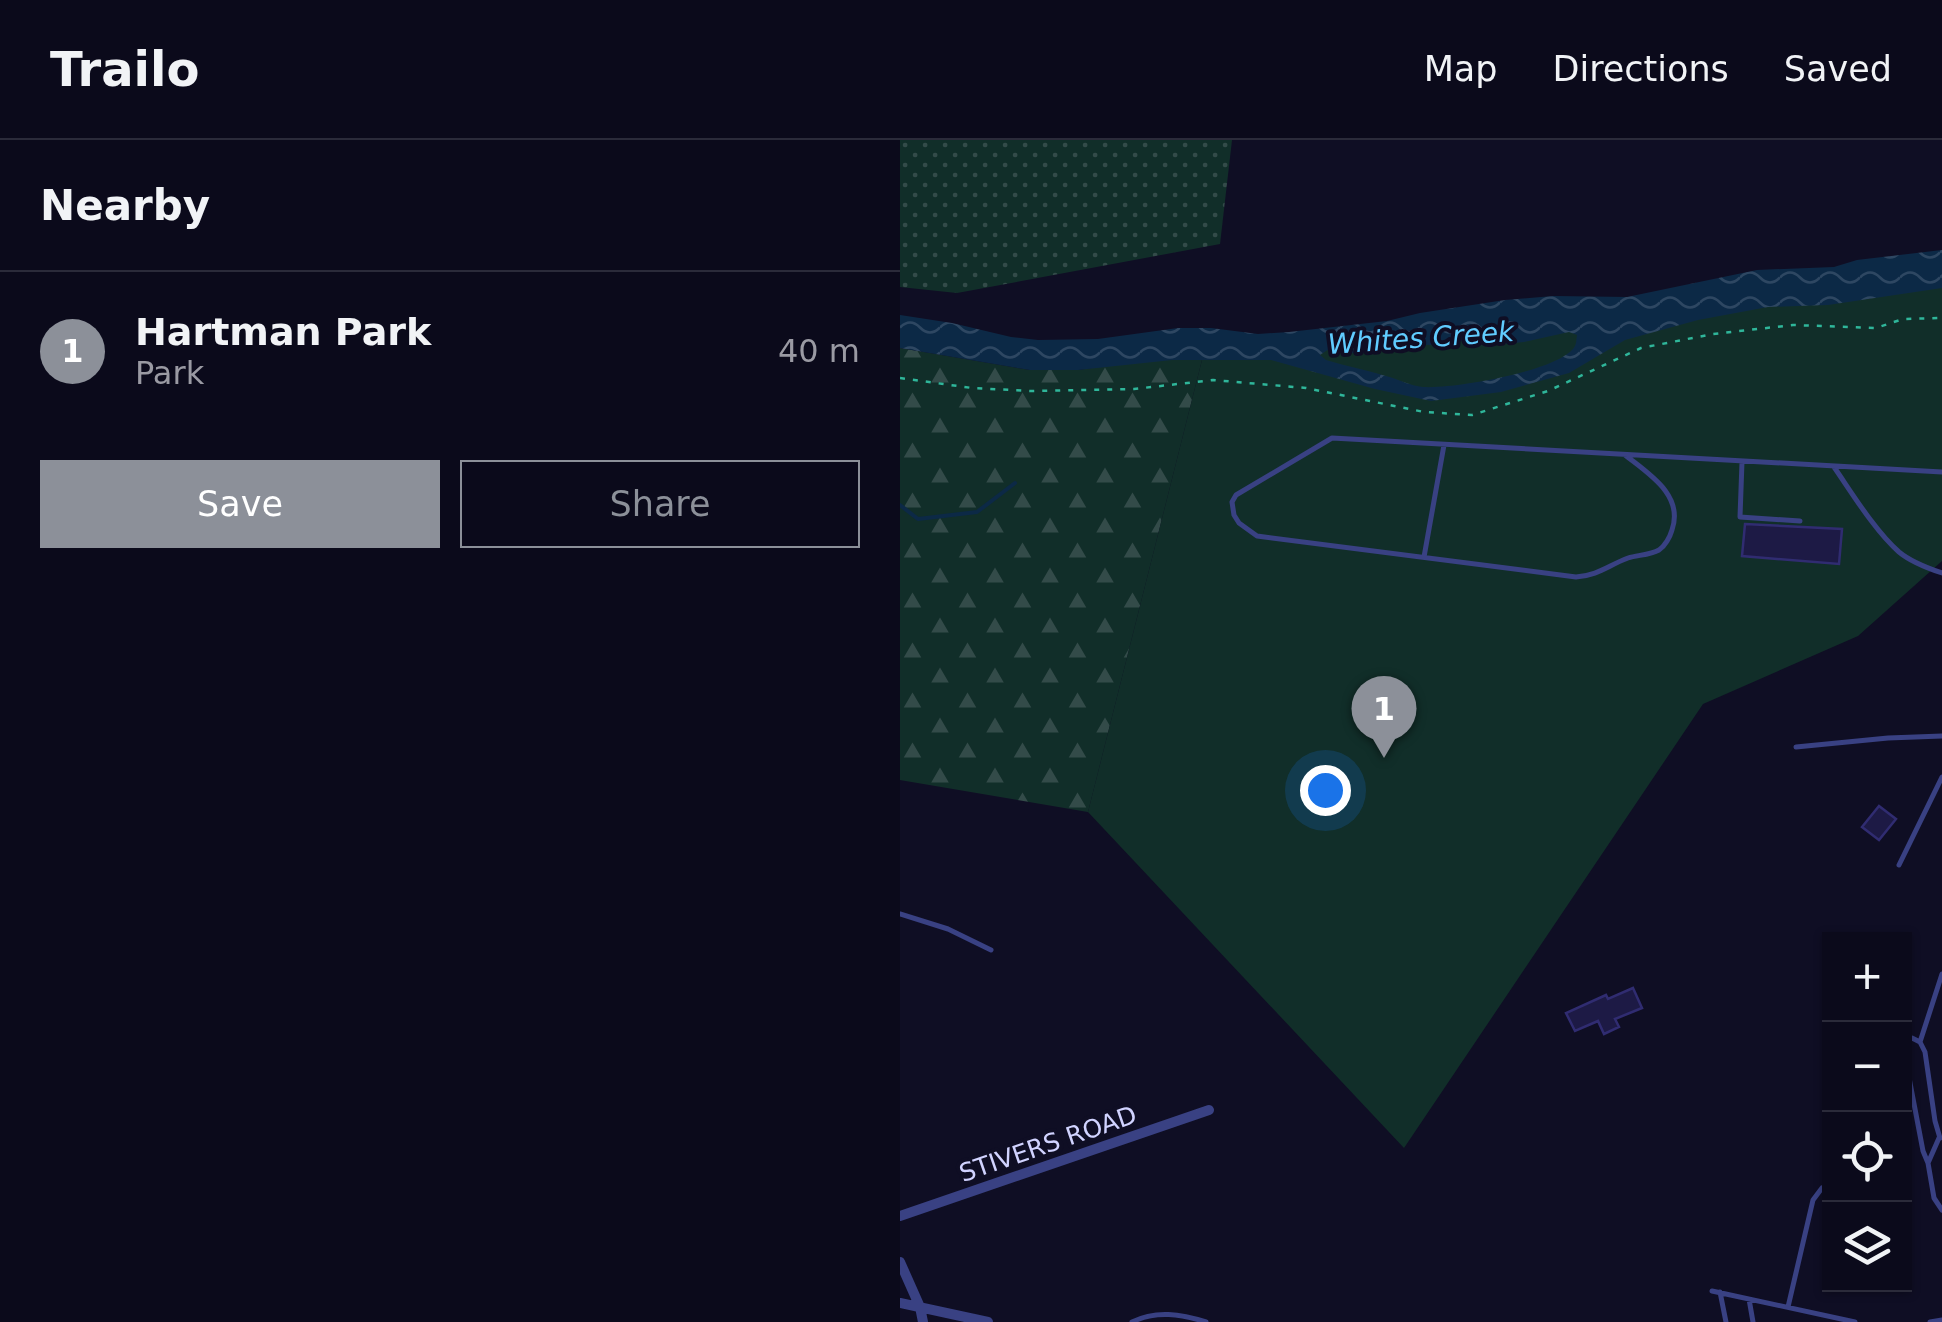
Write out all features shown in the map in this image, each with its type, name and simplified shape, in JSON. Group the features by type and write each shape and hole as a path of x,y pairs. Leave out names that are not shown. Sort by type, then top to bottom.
{"street":[{"name":"STIVERS ROAD","path":"900,1216 1209,1110"},
{"path":"900,1262 923,1322"},
{"path":"900,1303 988,1322"}],"lane":[{"path":"1625,455 1669,494 1675,517 1672,533 1659,550 1624,560 1593,576 1257,536 1239,522 1231,509 1244,488 1332,438 1942,472"},
{"path":"1424,557 1444,445"},
{"path":"1742,462 1740,518 1800,521"},
{"path":"1834,468 1899,552 1942,574"},
{"path":"1796,748 1942,736"},
{"path":"1898,865 1942,777"},
{"path":"900,914 948,928 991,950"},
{"path":"1920,1042 1942,974"},
{"path":"1928,1163 1941,1136 1935,1121 1925,1052 1920,1042 1912,1038 1907,1042 1907,1067 1922,1152 1928,1163 1934,1198 1942,1210"},
{"path":"1788,1307 1814,1200 1822,1188"},
{"path":"1726,1322 1716,1292 1856,1322"},
{"path":"1749,1299 1753,1322"},
{"path":"1132,1322 1166,1313 1206,1322"},
{"path":"1930,1322 1942,1320"}],"path":[{"path":"900,378 1031,391 1134,389 1213,380 1306,388 1424,412 1472,414 1548,391 1641,348 1713,334 1793,325 1876,328 1903,319 1942,318"}],"green space":[{"path":"900,140 1232,140 1220,244 957,293 900,287"},
{"path":"1942,260 1942,561 1858,636 1703,704 1404,1148 1088,812 1204,352"},
{"path":"900,348 1030,370 1078,370 1204,352 1088,812 900,780"}],"water":[{"name":"Whites Creek","path":"1942,250 1942,288 1828,305 1768,307 1698,320 1625,340 1569,373 1501,392 1431,401 1271,360 1172,360 1078,370 1030,370 900,348 900,315 1038,340 1098,339 1178,328 1258,334 1387,321 1505,300 1627,297 1757,270 1834,267 1857,260","holes":["1569,332 1577,335 1573,349 1545,365 1478,382 1437,387 1413,385 1320,355 1329,349 1358,354 1413,344 1502,344"]}],"building":[{"path":"1745,524 1842,529 1839,564 1742,556"},
{"path":"1879,806 1896,819 1879,840 1862,827"},
{"path":"1633,988 1642,1008 1615,1019 1619,1027 1604,1034 1598,1021 1575,1031 1566,1013"}],"waterway":[{"path":"900,505 918,519 977,512 1015,483"}],"place":[{"name":"Hartman Park","path":"1384,758"}]}
